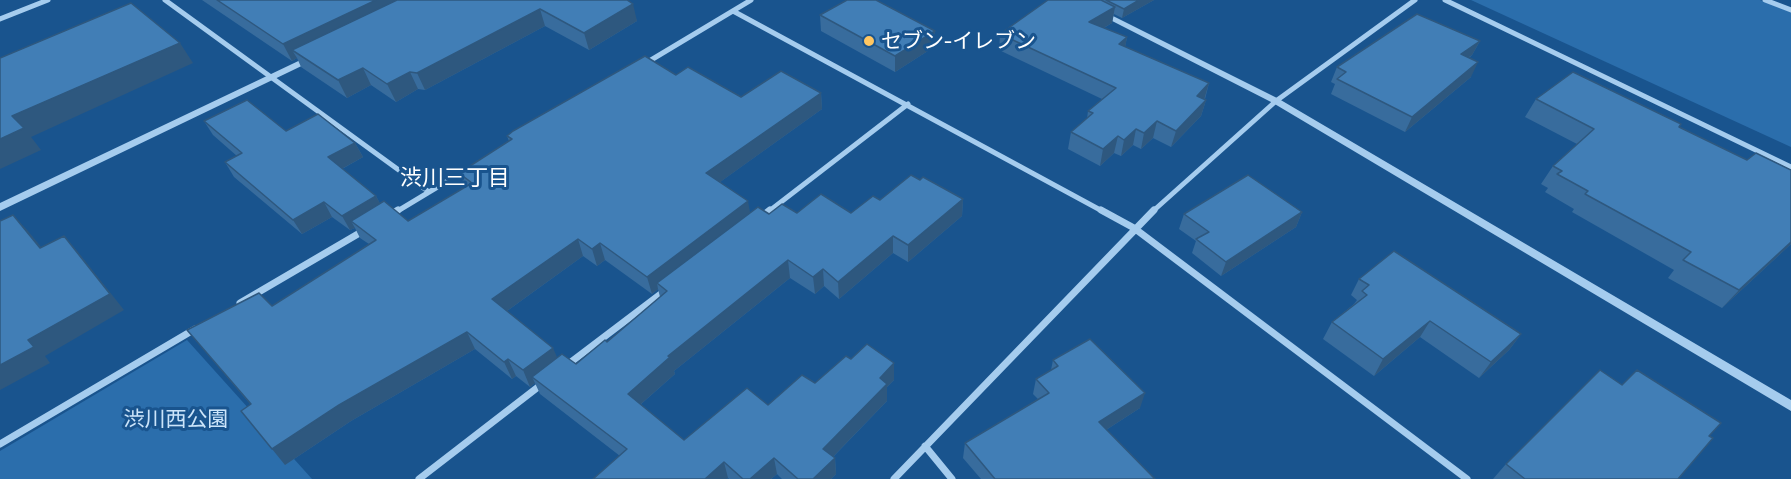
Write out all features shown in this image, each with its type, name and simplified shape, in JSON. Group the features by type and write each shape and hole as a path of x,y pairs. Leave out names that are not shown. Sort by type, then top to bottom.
{"street":[{"path":"0,19 48,0"},
{"path":"165,0 429,192"},
{"path":"642,65 751,0"},
{"path":"1075,0 1276,101 1791,406"},
{"path":"894,479 1134,228 1276,101 1415,0"},
{"path":"1445,0 1791,167"},
{"path":"1765,0 1791,10"},
{"path":"734,11 1134,228 1467,479"},
{"path":"0,207 324,51"},
{"path":"748,226 908,104"},
{"path":"378,222 470,168"},
{"path":"235,306 368,228"},
{"path":"560,371 673,284"},
{"path":"0,444 204,324"},
{"path":"419,479 551,378"},
{"path":"925,446 952,479"}],"green space":[{"path":"1471,0 1760,0 1791,12 1791,147"},
{"name":"渋川西公園","path":"187,340 312,479 0,479 0,451"}],"building":[{"path":"217,0 376,0 283,44"},
{"path":"397,0 627,0 633,4 584,33 540,9 417,73 410,72 387,84 363,68 338,80 292,50"},
{"path":"847,0 876,0 935,31 895,56 820,15"},
{"path":"1048,0 1101,0 1115,7 1089,22 1127,37 1119,44 1209,83 1197,96 1206,100 1176,131 1157,121 1144,133 1136,129 1124,140 1118,136 1103,149 1071,132 1093,113 1088,111 1116,88 1000,34"},
{"path":"1106,0 1139,0 1124,9"},
{"path":"131,3 180,43 12,116 24,128 0,139 0,58"},
{"path":"1417,14 1480,41 1461,54 1478,62 1412,117 1337,79 1346,72 1337,67"},
{"path":"645,56 676,75 688,67 741,97 781,71 821,93 706,173 748,201 647,277 600,243 592,249 578,239 492,299 553,348 523,370 508,359 504,362 467,332 339,405 272,449 241,411 251,404 187,330 259,293 272,306 376,240 351,221 384,201 408,221 472,183 459,173 512,139 507,136 513,131"},
{"path":"1573,72 1681,124 1679,127 1747,160 1756,153 1791,170 1791,242 1739,290 1683,260 1691,252 1585,194 1588,191 1557,174 1562,171 1553,166 1594,129 1536,99"},
{"path":"247,100 286,131 318,114 355,143 328,157 376,196 342,216 324,202 293,220 225,162 242,153 204,121"},
{"path":"911,175 920,180 923,177 963,199 908,245 893,236 838,282 823,269 813,277 788,260 668,356 670,357 628,394 684,440 747,388 768,405 802,375 815,383 846,356 851,359 867,344 894,363 880,378 887,384 823,449 835,458 813,479 798,479 774,458 750,479 743,479 724,462 705,479 593,479 627,449 532,377 562,354 576,364 605,340 607,342 667,291 657,283 758,207 769,214 782,204 797,213 821,194 851,213 873,196 880,200"},
{"path":"1248,175 1302,212 1226,262 1196,239 1209,232 1184,214"},
{"path":"13,215 40,248 64,236 110,294 28,340 34,347 0,365 0,221"},
{"path":"1394,251 1521,334 1491,362 1430,321 1383,359 1332,322 1367,295 1362,291 1369,285 1359,279"},
{"path":"1090,339 1145,393 1099,422 1155,479 995,479 965,443 1049,393 1036,379 1058,366 1053,360"},
{"path":"1600,370 1622,385 1637,370 1721,423 1709,436 1713,438 1678,479 1525,479 1506,464"}],"place":[{"name":"セブン-イレブン","path":"869,41"}],"district":[{"name":"渋川三丁目","path":"455,178"}]}
